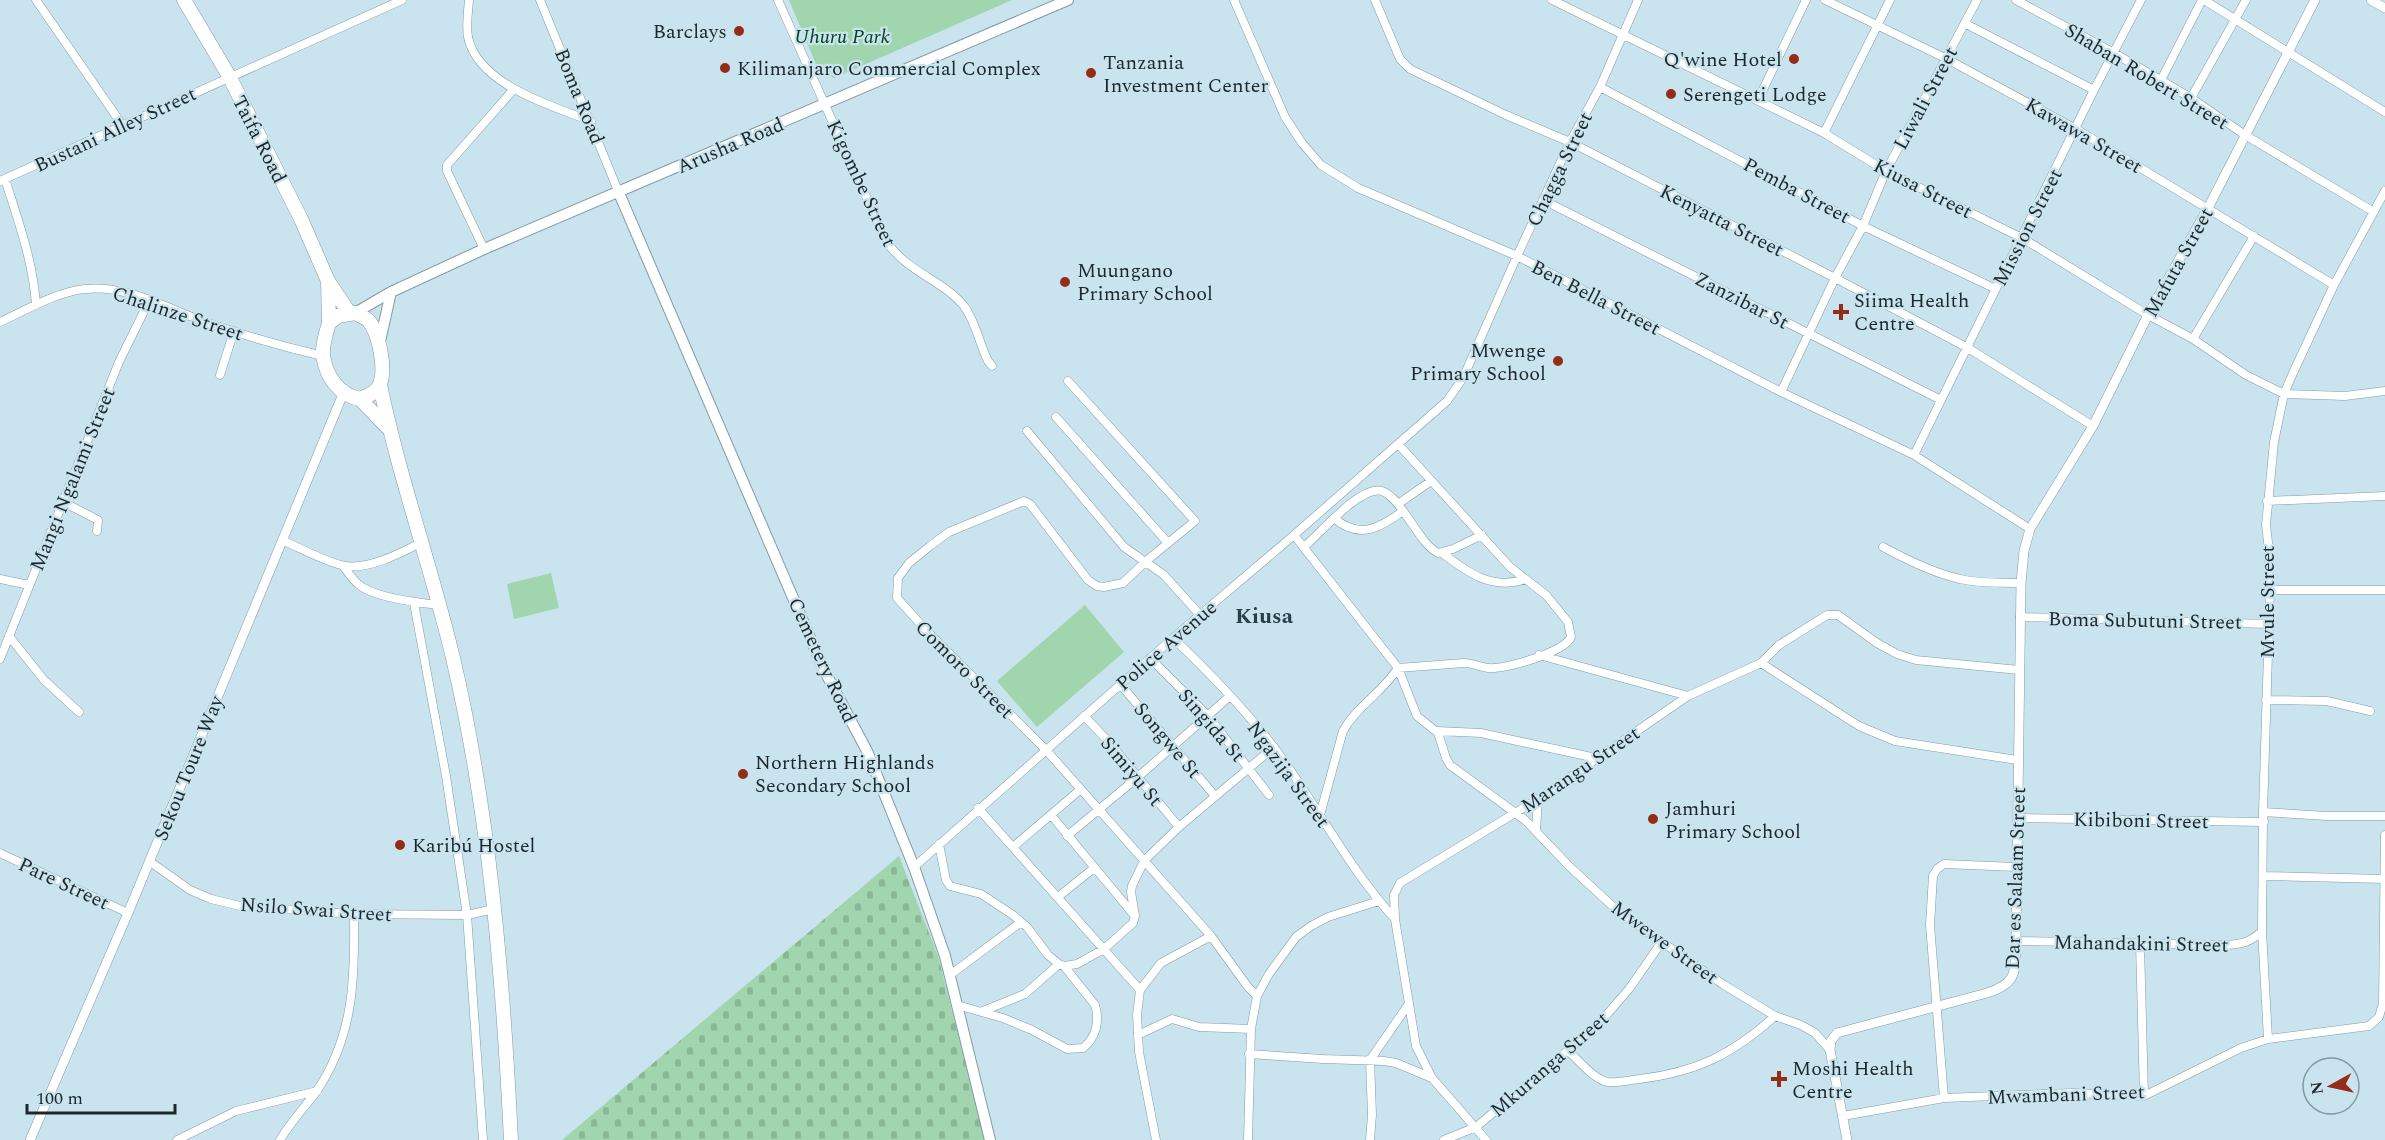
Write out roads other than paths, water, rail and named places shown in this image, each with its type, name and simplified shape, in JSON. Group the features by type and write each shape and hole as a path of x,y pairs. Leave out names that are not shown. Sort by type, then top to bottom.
{"highway":[{"name":"Taifa Road","path":"184,0 229,76 301,219 328,281 352,313"},
{"name":"Taifa Road","path":"328,281 329,323"},
{"path":"388,429 360,399 344,394 333,381 323,356 329,323 338,316 352,313 367,320 375,332 382,362 380,386 388,429 423,541 453,659 488,843 511,1140"},
{"path":"360,399 371,394 380,386"}],"main road":[{"name":"Arusha Road","path":"352,313 391,292 484,249 1068,0"},
{"name":"Cemetery Road","path":"619,193 824,670 867,751 914,867 950,975 990,1140"},
{"path":"379,346 391,292"}],"street":[{"path":"36,0 123,126"},
{"name":"Bustani Alley Street","path":"3,180 229,76 402,0"},
{"path":"469,0 468,36 481,63 490,72 514,89 591,121"},
{"name":"Boma Road","path":"540,0 619,193"},
{"name":"Kigombe Street","path":"778,0 886,241 905,263 956,298 963,306 973,322 992,366"},
{"name":"Ben Bella Street","path":"1234,0 1285,117 1302,143 1321,165 1358,188 1516,256 1781,392 1914,455 2030,529"},
{"name":"Kenyatta Street","path":"1375,0 1400,58 1410,69 1506,115 1570,142 1835,278 1968,348 2093,426"},
{"name":"Kiusa Street","path":"1552,0 1824,133 1886,171 2022,238 2148,315 2193,339 2246,375 2284,394"},
{"name":"Chagga Street","path":"1447,401 1463,378 1516,256 1570,142 1600,87 1638,0"},
{"path":"1758,100 1806,0"},
{"name":"Kawawa Street","path":"1825,0 1947,59 2076,129 2334,285"},
{"path":"1824,133 1890,0"},
{"name":"Liwali Street","path":"1781,392 1835,278 1863,226 1886,171 1977,0"},
{"name":"Shaban Robert Street","path":"2016,0 2161,80 2246,135 2374,212"},
{"name":"Mission Street","path":"1914,455 2094,90 2141,0"},
{"path":"2161,80 2203,0 2385,112"},
{"path":"2191,98 2246,0"},
{"name":"Mafuta Street","path":"2035,520 2093,426 2148,315 2208,208 2314,0"},
{"path":"2372,0 2385,8"},
{"path":"1966,24 2094,90"},
{"name":"Pemba Street","path":"1600,87 1863,226 1996,289"},
{"path":"484,249 447,171 447,165 514,89"},
{"path":"3,180 29,257 36,305"},
{"name":"Mvule Street","path":"2268,1039 2262,931 2263,812 2270,590 2266,525 2274,442 2284,394 2334,285 2385,191"},
{"name":"Zanzibar St","path":"1543,201 1941,400"},
{"path":"2193,339 2254,236"},
{"name":"Chalinze Street","path":"0,322 36,305 77,290 88,288 123,291 234,331 323,356"},
{"name":"Mangi Ngalami Street","path":"0,659 119,363 149,301"},
{"path":"220,375 234,331"},
{"path":"1068,381 1195,521 1145,562"},
{"path":"2284,394 2345,396 2385,391"},
{"name":"Sekou Toure Way","path":"30,1140 128,913 344,394"},
{"name":"Police Avenue","path":"914,867 978,808 1447,401"},
{"path":"1056,417 1168,543"},
{"path":"1027,432 1124,548 1164,575 1200,615"},
{"path":"1398,444 1510,567 1546,595 1571,629 1569,642 1524,662 1494,667 1464,663 1398,668"},
{"path":"1334,518 1346,527 1370,530 1385,524 1431,481"},
{"path":"1304,547 1334,518 1370,491 1377,490 1387,494 1401,508 1435,552 1442,553 1488,581 1503,584 1525,579"},
{"path":"2267,501 2385,496"},
{"name":"Comoro Street","path":"1145,562 1123,583 1111,587 1097,586 1088,580 1030,504 1024,501 949,532 909,563 898,578 897,598 904,608 1046,750 1211,936 1257,996"},
{"path":"63,502 98,520 97,531"},
{"name":"Dar es Salaam Street","path":"1830,1050 1831,1041 1837,1033 1937,1007 2008,985 2015,971 2021,583 2024,550 2035,520"},
{"path":"1294,535 1398,668 1417,716 1437,731 1481,733 1596,758"},
{"path":"1442,553 1482,535"},
{"path":"284,541 343,566 366,590 414,603 439,605"},
{"path":"343,566 368,564 393,558 423,541"},
{"path":"1882,546 1913,562 1951,577 2021,583"},
{"path":"0,579 29,585"},
{"path":"2270,590 2385,590"},
{"path":"414,603 446,776 467,915 483,1140"},
{"name":"Marangu Street","path":"1486,1140 1432,1078 1416,1046 1395,919 1394,895 1400,883 1538,799 1688,696 1761,663 1779,645 1817,619 1832,614 1846,619 1877,643 1907,657 1972,667 2019,670"},
{"name":"Boma Subutuni Street","path":"2020,617 2269,624"},
{"path":"9,636 44,680 79,712"},
{"name":"Ngazija Street","path":"1173,638 1207,670 1274,747 1338,844 1379,901 1395,919"},
{"path":"1539,655 1688,696"},
{"name":"Singida St","path":"1150,658 1208,716 1269,795"},
{"path":"1761,663 1829,709 1879,735 1907,744 2017,760"},
{"path":"1320,815 1343,731 1353,717 1391,679 1398,668"},
{"name":"Songwe St","path":"1120,684 1215,796"},
{"path":"1067,836 1230,696"},
{"path":"2266,700 2326,701 2370,711"},
{"name":"Simiyu St","path":"1084,716 1179,827"},
{"name":"Mwewe Street","path":"1437,731 1450,765 1536,830 1603,897 1661,943 1775,1016 1801,1025 1815,1033 1830,1050"},
{"path":"982,1011 1025,994 1062,965 1077,964 1104,949 1129,927 1135,916 1131,892 1144,861 1179,827 1274,747"},
{"path":"1013,847 1081,789"},
{"path":"1536,830 1538,799"},
{"path":"978,808 1140,990"},
{"path":"2263,812 2327,816 2385,816"},
{"path":"1051,815 1135,916"},
{"name":"Kibiboni Street","path":"2019,818 2264,822"},
{"name":"Mwambani Street","path":"1843,1116 1944,1098 2073,1093 2144,1096 2241,1048 2268,1039 2369,1026 2379,1017 2383,1003 2385,835"},
{"path":"939,844 946,880 950,886 981,894 1021,921 1048,956 1062,965 1095,1005 1096,1027 1091,1040 1083,1048 1067,1049 1032,1029 982,1011 957,1005"},
{"name":"Pare Street","path":"0,853 128,913"},
{"name":"Nsilo Swai Street","path":"149,861 190,890 211,899 240,906 354,914 467,915 494,909"},
{"path":"1944,1098 1930,925 1933,876 1944,864 2016,867"},
{"path":"1058,897 1094,868"},
{"path":"2263,876 2384,879"},
{"path":"1248,1140 1249,1054 1257,996 1284,951 1296,937 1328,917 1379,901"},
{"path":"280,1140 317,1090 339,1049 350,1013 355,961 354,914"},
{"path":"950,975 1021,921"},
{"name":"Mahandakini Street","path":"2016,941 2140,945 2243,944 2262,931"},
{"path":"1156,1140 1140,1062 1137,1015 1140,990 1161,963 1211,936"},
{"name":"Mkuranga Street","path":"1444,1140 1476,1128 1568,1051 1612,1010 1661,943"},
{"path":"2140,945 2144,1096"},
{"path":"1370,1140 1372,1114 1370,1060 1408,1005"},
{"path":"1568,1051 1600,1079 1607,1082 1654,1077 1692,1070 1709,1063 1758,1032 1775,1016"},
{"path":"1138,1035 1175,1019 1199,1028 1251,1029"},
{"path":"1830,1050 1847,1140"},
{"path":"1249,1054 1396,1063 1432,1078"},
{"path":"177,1140 236,1111 317,1090"}],"place":[{"name":"Barclays","path":"739,31"},
{"name":"Q'wine Hotel","path":"1794,59"},
{"name":"Kilimanjaro Commercial Complex","path":"725,68"},
{"name":"Tanzania Investment Center","path":"1091,73"},
{"name":"Serengeti Lodge","path":"1671,94"},
{"name":"Muungano Primary School","path":"1065,282"},
{"name":"Siima Health Centre","path":"1841,312"},
{"name":"Mwenge Primary School","path":"1558,361"},
{"name":"Northern Highlands Secondary School","path":"743,774"},
{"name":"Jamhuri Primary School","path":"1653,819"},
{"name":"Karibú Hostel","path":"400,845"},
{"name":"Moshi Health Centre","path":"1779,1079"}],"district":[{"name":"Kiusa","path":"1264,615"}],"park label":[{"name":"Uhuru Park","path":"842,36"}]}
